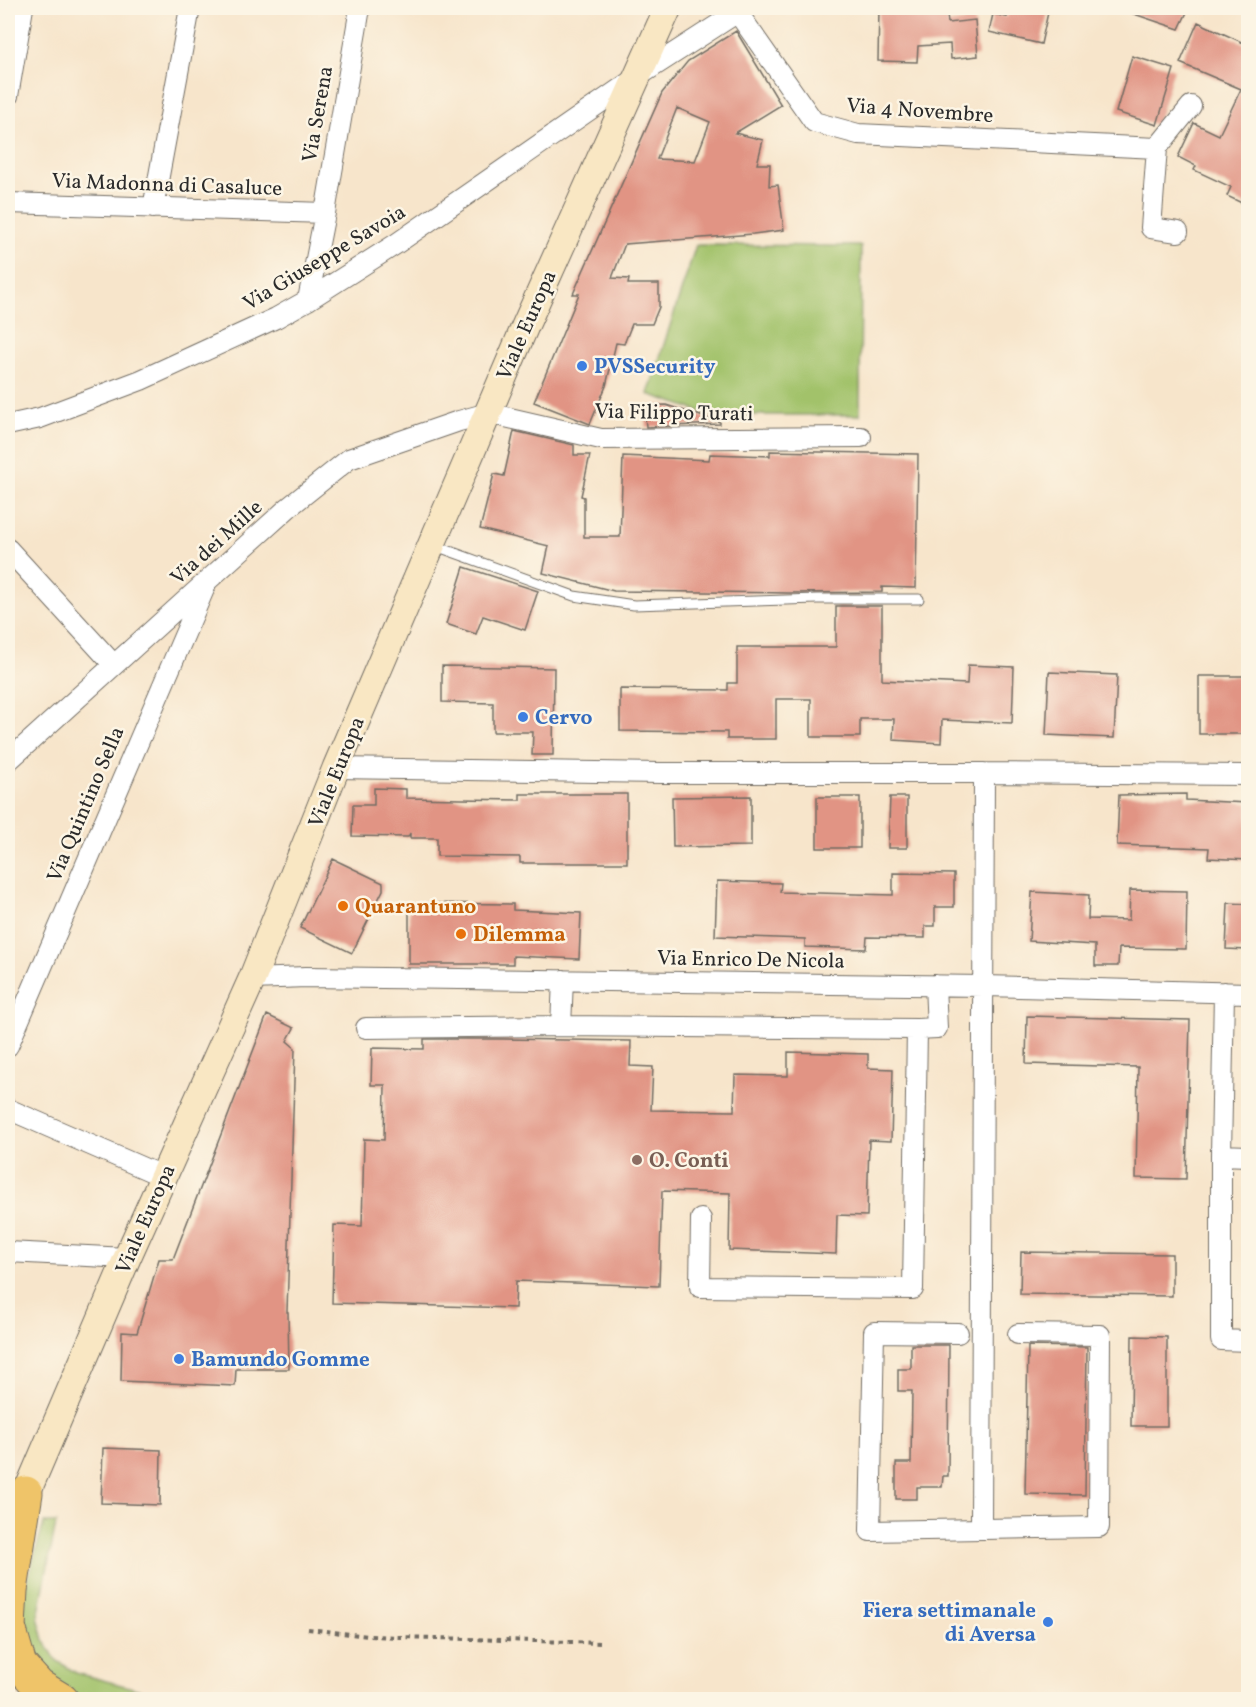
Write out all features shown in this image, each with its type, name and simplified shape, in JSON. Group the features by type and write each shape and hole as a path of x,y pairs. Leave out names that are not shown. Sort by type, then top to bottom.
{"highway":[{"path":"26,1493 11,1590 9,1627 20,1665 51,1693"},
{"path":"8,1674 51,1693"}],"main road":[{"name":"Viale Europa","path":"8,1539 127,1258 252,979 336,768 526,324 668,8"}],"street":[{"path":"8,96 24,8"},
{"path":"153,208 190,8"},
{"name":"Via Serena","path":"308,300 360,8"},
{"name":"Via Giuseppe Savoia","path":"8,425 40,418 141,380 276,318 308,300 396,244 638,77 741,10"},
{"name":"Via 4 Novembre","path":"741,10 814,122 858,134 1157,148"},
{"path":"1178,232 1151,228 1157,148 1191,106"},
{"name":"Via Madonna di Casaluce","path":"8,203 325,213"},
{"name":"Via Filippo Turati","path":"488,413 601,439 861,437"},
{"name":"Via dei Mille","path":"8,761 289,507 349,459 459,420 488,413"},
{"path":"8,549 114,665"},
{"name":"Via Quintino Sella","path":"8,1046 207,581"},
{"path":"336,768 660,773 1248,775"},
{"path":"981,1529 984,773"},
{"name":"Via Enrico De Nicola","path":"252,979 306,977 936,985 1248,993"},
{"path":"561,1026 563,980"},
{"path":"366,1028 561,1026 937,1028 936,985"},
{"path":"1224,992 1221,1341 1248,1341"},
{"path":"701,1219 700,1287 912,1289 917,1029"},
{"path":"8,1109 164,1177"},
{"path":"1221,1155 1248,1156"},
{"path":"8,1252 127,1258"},
{"path":"958,1333 874,1332 870,1531 1099,1527 1100,1335 1018,1334"}],"lane":[{"path":"432,545 574,596 634,604 919,599"}],"path":[{"path":"308,1629 368,1636 603,1643"}],"green space":[{"path":"696,245 861,246 860,415 711,415 648,394"},
{"path":"44,1523 56,1523 38,1617 44,1640 56,1660 76,1673 174,1699 83,1699 66,1694 32,1661 21,1601"}],"building":[{"path":"879,8 944,8 948,23 975,20 978,56 951,59 950,44 918,46 917,62 878,61"},
{"path":"1009,8 1049,8 1041,44 989,32 993,14 1007,17"},
{"path":"1125,8 1189,8 1179,29 1125,11"},
{"path":"1198,22 1248,45 1248,206 1227,196 1231,187 1194,170 1196,166 1178,157 1194,123 1219,135 1241,89 1180,63"},
{"path":"736,31 781,105 735,133 763,140 757,164 770,164 769,186 778,185 784,230 625,244 612,278 629,279 628,284 659,284 659,307 652,324 632,324 624,344 616,343 606,386 590,424 534,402 579,294 573,294 662,93 688,61","holes":["677,108 710,122 695,161 657,159"]},
{"path":"1132,56 1174,69 1157,125 1116,112"},
{"path":"666,405 720,422 720,424 646,427 644,406"},
{"path":"514,431 574,445 574,455 590,455 581,496 584,497 584,537 620,537 623,456 709,460 710,454 770,456 770,451 918,454 916,588 882,587 882,592 789,593 614,591 543,573 549,546 480,529 494,474 504,476"},
{"path":"464,567 538,591 525,630 483,616 476,634 446,624"},
{"path":"836,606 882,606 882,680 967,684 968,665 1014,667 1012,723 942,720 941,743 893,740 894,719 860,719 860,737 811,737 811,699 776,699 776,739 727,739 727,732 620,731 620,689 728,690 728,683 737,683 737,647 836,647"},
{"name":"Cervo","path":"442,666 554,668 553,755 532,755 533,732 493,732 493,703 442,702"},
{"path":"1049,672 1117,675 1114,738 1046,735"},
{"path":"1199,676 1248,676 1248,734 1199,734"},
{"path":"374,788 406,789 406,798 520,800 520,794 627,794 627,863 520,863 520,857 437,856 437,838 410,838 410,833 408,837 352,836 353,805 374,805"},
{"path":"1186,794 1186,800 1248,803 1248,860 1208,858 1209,848 1117,845 1119,795"},
{"path":"751,796 751,846 673,847 672,797"},
{"path":"817,797 860,797 860,848 817,848"},
{"path":"890,797 907,797 907,848 888,848"},
{"name":"Quarantuno","path":"333,859 383,883 383,890 352,953 300,928"},
{"path":"893,873 954,874 954,907 935,907 935,926 925,926 925,938 867,937 866,949 805,947 805,939 715,936 717,881 781,883 780,892 893,895"},
{"path":"1130,890 1187,891 1186,949 1119,948 1118,966 1095,966 1095,945 1029,941 1032,892 1089,895 1088,919 1129,920"},
{"name":"Dilemma","path":"409,903 513,904 513,910 581,913 579,959 513,956 513,964 409,964"},
{"path":"1228,903 1248,904 1248,950 1226,949"},
{"path":"267,1015 294,1028 287,1041 295,1048 287,1312 289,1369 236,1369 235,1386 121,1381 122,1332 137,1333 159,1259 173,1259"},
{"path":"1027,1016 1190,1020 1186,1179 1136,1178 1138,1067 1026,1064"},
{"path":"424,1039 631,1041 630,1066 653,1067 651,1110 734,1111 735,1075 788,1076 788,1052 868,1054 868,1068 893,1069 891,1141 869,1140 867,1216 837,1215 836,1254 729,1250 730,1193 662,1191 659,1286 516,1281 515,1308 332,1303 334,1225 362,1226 364,1139 384,1140 385,1085 371,1085 372,1048 424,1049"},
{"path":"1021,1252 1172,1254 1172,1296 1020,1294"},
{"path":"1132,1336 1167,1337 1167,1426 1131,1426"},
{"path":"911,1345 949,1345 948,1476 943,1476 942,1487 917,1487 917,1499 896,1499 896,1463 911,1463 912,1391 898,1391 898,1369 911,1369"},
{"path":"1028,1346 1087,1347 1085,1495 1025,1494"},
{"path":"103,1448 161,1450 160,1505 101,1503"}],"place":[{"name":"PVSSecurity","path":"582,366"},
{"name":"Cervo","path":"523,717"},
{"name":"Quarantuno","path":"343,906"},
{"name":"Dilemma","path":"461,934"},
{"name":"O. Conti","path":"637,1160"},
{"name":"Bamundo Gomme","path":"179,1359"},
{"name":"Fiera settimanale di Aversa","path":"1048,1622"}]}
